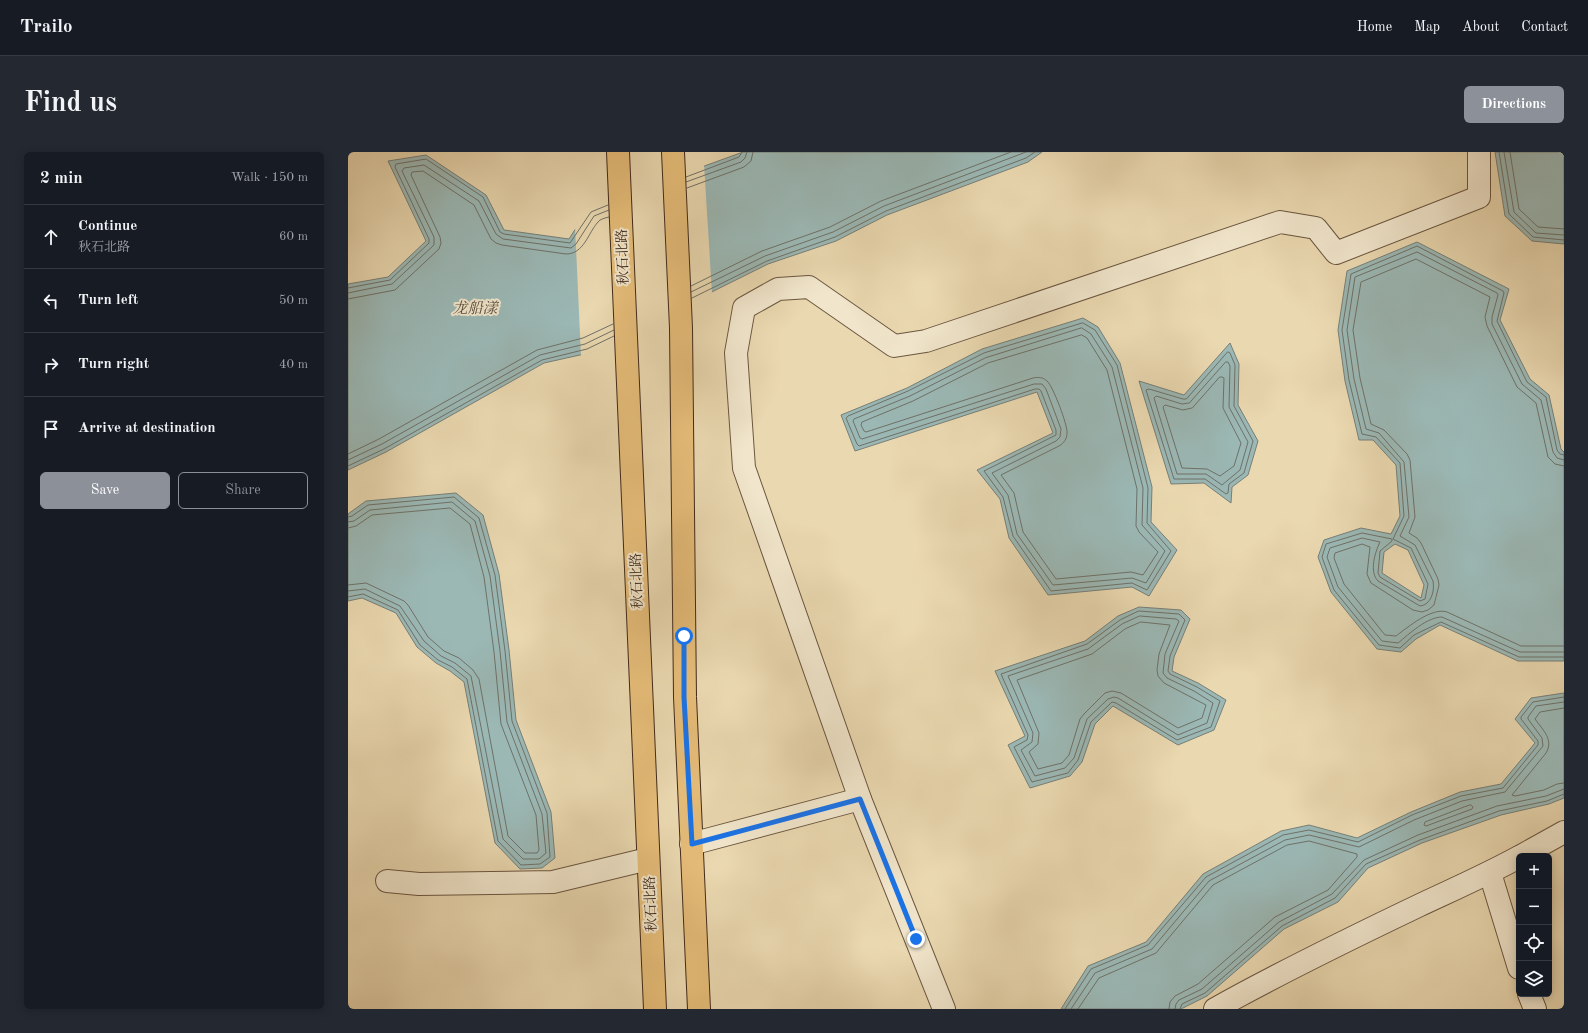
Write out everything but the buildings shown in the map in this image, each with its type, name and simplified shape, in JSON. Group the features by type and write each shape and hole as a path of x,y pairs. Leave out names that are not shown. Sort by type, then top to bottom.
{"main road":[{"name":"秋石北路","path":"618,152 655,1009"},
{"path":"673,152 681,328 684,697 699,1009"}],"street":[{"path":"944,1009 860,799 744,468 736,353 744,308 778,289 809,287 894,346 926,341 1280,222 1316,228 1336,252 1479,197 1479,152"},
{"path":"692,844 860,799"},
{"path":"1526,853 1564,832"},
{"path":"1215,1009 1275,976 1420,905 1490,873 1516,858"},
{"path":"387,881 419,884 553,882 648,859"},
{"path":"1490,873 1517,961"},
{"path":"1530,997 1535,1009"}],"water":[{"name":"龙船漾","path":"743,152 1042,152 1028,162 887,215 836,241 768,264 589,353 544,363 386,452 348,470 348,284 388,277 426,241 388,161 426,155 486,195 504,230 569,239 589,208"},
{"path":"1495,152 1564,152 1564,244 1532,241 1505,216"},
{"path":"1417,242 1509,289 1500,320 1530,379 1549,395 1561,449 1564,452 1564,661 1518,661 1440,625 1416,639 1401,652 1377,649 1331,592 1318,557 1324,540 1361,528 1391,534 1400,516 1396,465 1373,440 1359,440 1345,381 1338,330 1347,271","holes":["1395,544 1408,550 1424,585 1421,598 1382,573 1384,552"]},
{"path":"1083,318 1098,327 1120,363 1152,487 1151,522 1177,550 1149,596 1132,587 1048,595 1009,538 1000,499 977,470 1053,433 1037,392 855,451 841,415 907,388 982,349"},
{"path":"1230,343 1239,364 1238,405 1258,441 1248,475 1232,487 1231,503 1204,483 1171,484 1139,381 1184,395"},
{"path":"456,493 483,515 499,574 516,720 551,812 555,858 542,868 520,869 495,843 464,682 450,671 436,663 417,647 396,613 362,598 348,601 348,514 366,501"},
{"path":"1139,607 1181,610 1190,619 1174,657 1172,671 1198,683 1226,700 1214,730 1178,745 1113,706 1095,724 1082,762 1070,776 1030,788 1008,745 1025,736 995,671 1085,641 1118,616"},
{"path":"1564,693 1564,798 1549,804 1501,815 1422,843 1368,868 1338,902 1284,929 1207,996 1181,1009 1061,1009 1088,966 1146,942 1203,874 1281,831 1309,825 1357,838 1411,812 1460,792 1501,784 1535,743 1515,719 1531,698"}],"pier":[{"path":"704,164 712,294 589,354 581,356 575,226 588,206"}],"route":[{"path":"684,636 684,697 692,844 860,799 916,939"}]}
